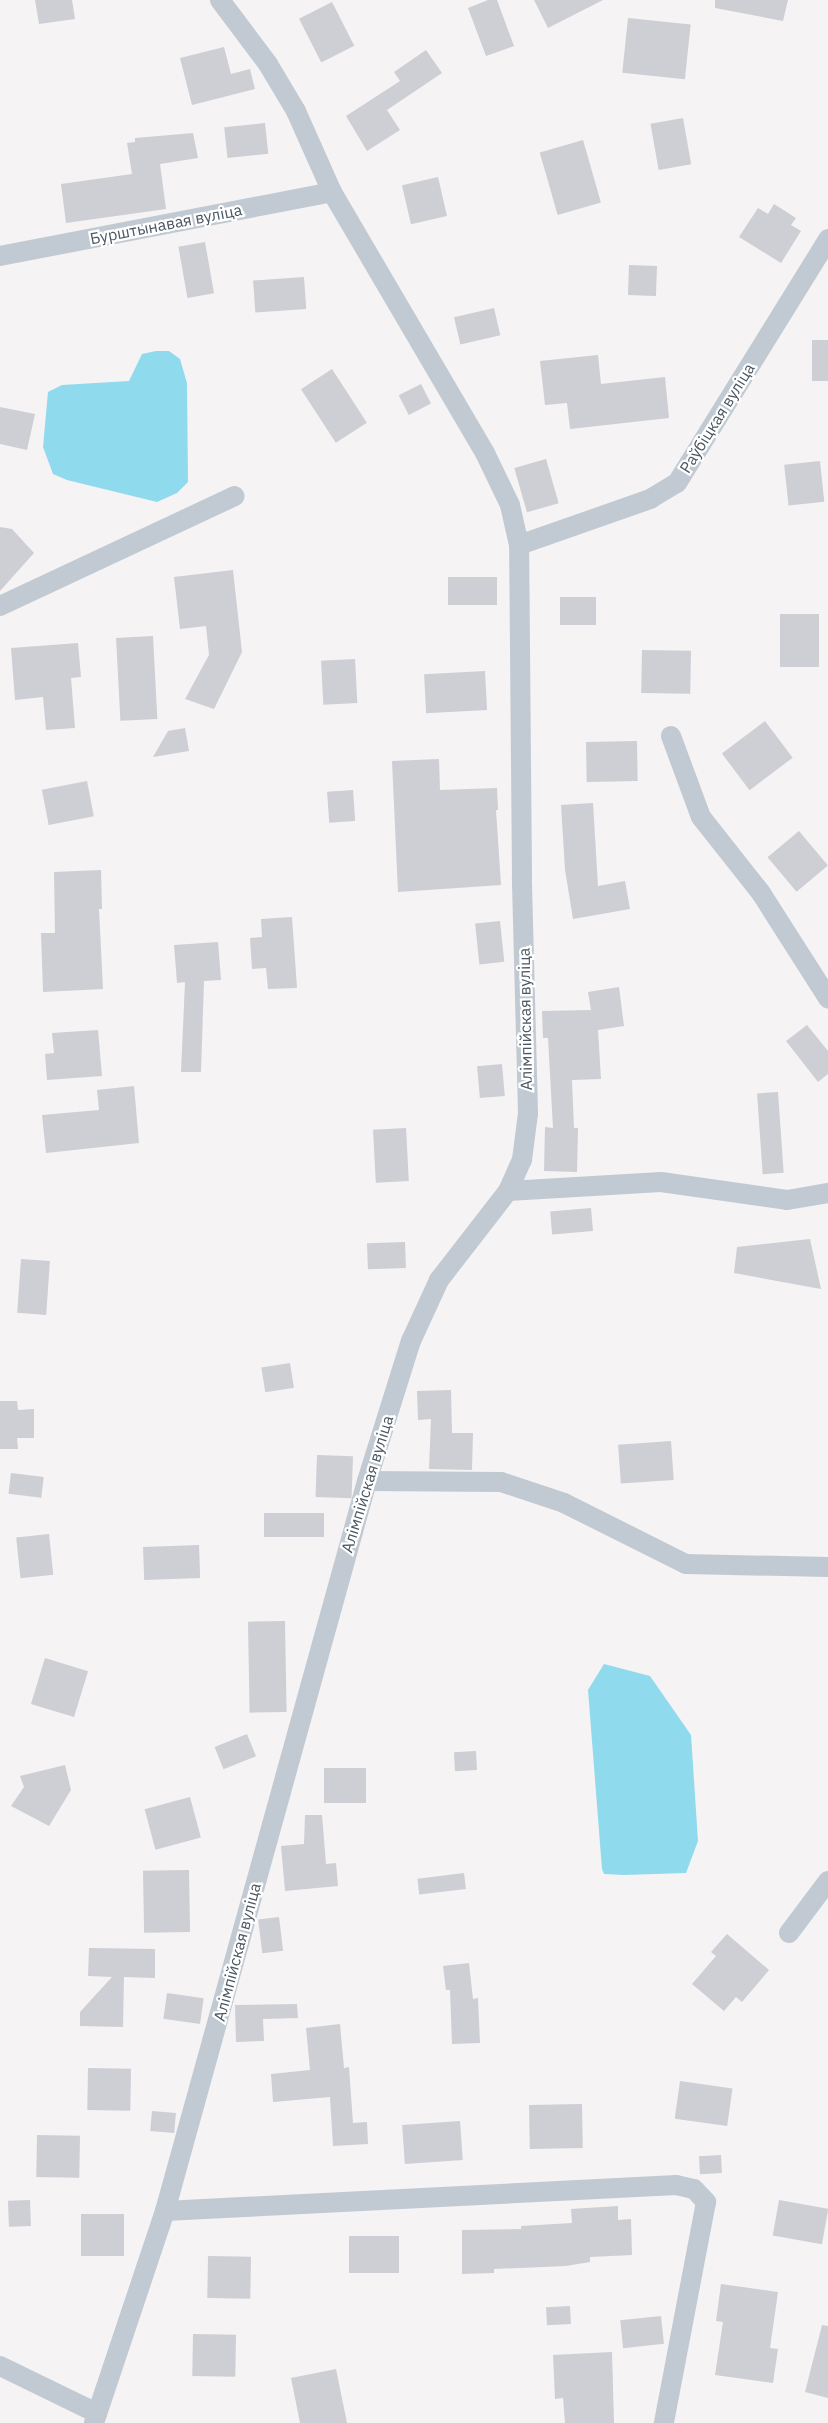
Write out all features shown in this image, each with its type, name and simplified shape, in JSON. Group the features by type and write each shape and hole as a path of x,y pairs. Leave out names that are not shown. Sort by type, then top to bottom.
{"street":[{"name":"Алімпійская вуліца","path":"95,2418 165,2211 367,1481 411,1341 439,1280 508,1191 522,1160 528,1113 522,877 519,545 510,505 485,453 332,192 296,111 268,64 220,0"},
{"name":"Бурштынавая вуліца","path":"0,256 332,192"},
{"name":"Раўбіцкая вуліца","path":"519,545 650,499 677,483 828,239"},
{"path":"0,606 234,496"},
{"path":"671,736 701,817 761,893 828,998"},
{"path":"508,1191 661,1182 787,1200 828,1193"},
{"path":"367,1481 501,1482 564,1503 686,1564 828,1567"},
{"path":"789,1933 828,1881"},
{"path":"165,2211 676,2185 694,2189 706,2202 664,2423"},
{"path":"0,2366 95,2418"}],"water":[{"path":"169,351 180,359 187,383 188,482 177,493 157,502 67,480 53,474 43,447 48,392 62,385 129,381 142,354"},
{"path":"604,1664 650,1676 691,1735 698,1841 686,1873 624,1875 604,1874 602,1869 588,1690"}],"building":[{"path":"35,0 72,0 75,19 39,24"},
{"path":"488,0 497,0 514,46 486,56 468,8"},
{"path":"534,0 603,0 548,28"},
{"path":"715,0 788,0 783,21 715,8"},
{"path":"332,2 354,46 321,62 299,19"},
{"path":"628,18 691,25 685,79 622,73"},
{"path":"224,47 231,74 250,69 255,89 192,105 180,58"},
{"path":"426,50 442,73 387,110 400,130 367,151 346,116 400,81 394,72"},
{"path":"683,118 691,164 659,170 651,124"},
{"path":"265,123 268,154 227,158 224,127"},
{"path":"193,133 198,158 160,164 166,209 66,223 61,184 132,174 127,143 135,142 135,138"},
{"path":"583,140 601,202 558,215 540,152"},
{"path":"438,177 447,216 411,224 402,185"},
{"path":"774,204 796,218 791,225 801,231 781,263 739,237 758,208 768,214"},
{"path":"205,242 214,293 187,298 178,247"},
{"path":"629,265 657,266 656,296 628,295"},
{"path":"304,277 306,309 255,312 253,281"},
{"path":"494,308 500,335 460,345 454,317"},
{"path":"812,340 828,340 828,381 812,381"},
{"path":"598,355 601,384 665,377 669,418 570,429 567,403 545,405 540,361"},
{"path":"332,369 367,423 336,443 301,389"},
{"path":"421,384 431,404 409,415 399,395"},
{"path":"0,407 35,414 27,450 0,444"},
{"path":"546,459 559,503 527,512 514,468"},
{"path":"820,461 824,502 788,506 784,465"},
{"path":"0,527 12,529 34,553 0,591"},
{"path":"233,570 242,652 214,709 185,699 209,655 206,626 180,629 174,577"},
{"path":"448,577 497,577 497,605 448,605"},
{"path":"560,597 596,597 596,625 560,625"},
{"path":"780,614 819,614 819,667 780,667"},
{"path":"153,636 157,719 120,721 116,638"},
{"path":"78,643 81,677 71,678 75,728 46,730 43,697 15,700 11,648"},
{"path":"642,650 691,651 690,694 641,693"},
{"path":"355,659 357,703 323,705 321,661"},
{"path":"485,671 487,710 426,713 424,674"},
{"path":"765,721 793,758 750,790 722,753"},
{"path":"185,728 189,751 153,757 168,731"},
{"path":"637,741 638,781 587,782 586,742"},
{"path":"439,759 440,790 497,788 498,810 496,810 501,885 398,892 392,761"},
{"path":"87,781 94,816 49,825 42,790"},
{"path":"353,790 355,821 329,823 327,792"},
{"path":"593,803 598,886 625,881 630,909 573,919 565,870 561,805"},
{"path":"799,831 828,865 797,892 768,857"},
{"path":"101,870 102,909 99,909 103,989 43,992 41,933 55,933 54,872"},
{"path":"292,917 297,988 268,989 266,968 252,969 250,938 262,937 261,919"},
{"path":"500,921 504,962 479,964 475,924"},
{"path":"218,942 221,980 204,981 201,1072 181,1072 185,982 177,983 174,945"},
{"path":"619,987 624,1026 598,1030 601,1079 572,1080 574,1128 578,1128 577,1172 544,1171 545,1127 553,1128 548,1038 543,1038 542,1011 591,1010 588,992"},
{"path":"807,1025 828,1051 828,1074 818,1082 786,1041"},
{"path":"98,1030 102,1076 47,1080 45,1054 54,1053 52,1033"},
{"path":"502,1064 505,1096 480,1098 477,1066"},
{"path":"134,1086 139,1143 46,1153 42,1115 99,1110 97,1090"},
{"path":"778,1092 784,1173 763,1174 757,1093"},
{"path":"406,1128 409,1181 376,1183 373,1130"},
{"path":"591,1208 593,1231 552,1234 550,1212"},
{"path":"810,1239 821,1289 734,1273 737,1247"},
{"path":"405,1242 406,1268 368,1269 367,1243"},
{"path":"21,1259 50,1261 46,1315 17,1313"},
{"path":"290,1363 294,1388 265,1392 261,1368"},
{"path":"451,1390 452,1433 473,1433 472,1470 429,1469 431,1419 418,1420 417,1391"},
{"path":"0,1401 17,1401 18,1410 34,1409 34,1438 17,1438 18,1449 0,1449"},
{"path":"671,1441 674,1480 621,1484 618,1445"},
{"path":"317,1455 353,1456 352,1498 316,1497"},
{"path":"11,1473 44,1477 41,1498 8,1494"},
{"path":"264,1513 324,1513 324,1537 264,1537"},
{"path":"49,1534 53,1575 20,1578 16,1537"},
{"path":"199,1545 200,1578 144,1580 143,1547"},
{"path":"285,1621 287,1712 250,1713 248,1622"},
{"path":"45,1658 88,1671 74,1717 31,1704"},
{"path":"247,1734 256,1756 224,1769 215,1747"},
{"path":"476,1751 477,1770 455,1771 454,1752"},
{"path":"65,1765 71,1790 49,1826 11,1806 24,1787 20,1776"},
{"path":"324,1768 366,1768 366,1803 324,1803"},
{"path":"190,1797 201,1838 155,1850 145,1809"},
{"path":"305,1815 322,1815 326,1864 336,1863 338,1886 285,1891 281,1846 304,1844"},
{"path":"189,1870 190,1932 144,1933 143,1871"},
{"path":"464,1873 466,1889 419,1895 417,1879"},
{"path":"279,1917 283,1951 262,1953 258,1920"},
{"path":"727,1934 769,1970 742,2002 736,1997 724,2011 692,1984 716,1956 711,1952"},
{"path":"89,1948 155,1949 155,1978 124,1977 123,2027 80,2026 80,2012 112,1977 88,1976"},
{"path":"469,1963 473,1999 478,1998 480,2043 452,2044 450,1990 446,1990 443,1966"},
{"path":"167,1993 204,1998 200,2024 163,2019"},
{"path":"297,2004 298,2018 263,2019 264,2041 236,2042 235,2005"},
{"path":"340,2024 344,2068 349,2067 353,2123 367,2122 368,2144 333,2146 330,2097 273,2102 271,2074 310,2070 306,2028"},
{"path":"88,2068 131,2069 130,2111 87,2110"},
{"path":"680,2081 732,2088 727,2126 675,2119"},
{"path":"582,2104 583,2148 530,2149 529,2105"},
{"path":"152,2111 176,2113 174,2133 150,2131"},
{"path":"460,2121 463,2160 405,2164 402,2125"},
{"path":"37,2135 80,2136 79,2178 36,2177"},
{"path":"721,2155 722,2173 700,2174 699,2156"},
{"path":"30,2200 31,2226 9,2227 8,2201"},
{"path":"779,2200 828,2209 822,2244 773,2235"},
{"path":"618,2206 618,2220 631,2219 632,2255 590,2257 590,2262 566,2266 494,2269 494,2273 462,2274 462,2230 521,2229 521,2226 572,2223 571,2209"},
{"path":"81,2214 124,2214 124,2256 81,2256"},
{"path":"349,2236 399,2236 399,2273 349,2273"},
{"path":"208,2256 251,2257 250,2299 207,2298"},
{"path":"721,2284 778,2292 770,2348 778,2349 773,2383 715,2375 723,2322 716,2321"},
{"path":"570,2306 571,2324 547,2325 546,2307"},
{"path":"661,2316 664,2344 623,2348 620,2320"},
{"path":"822,2325 828,2326 828,2398 805,2392"},
{"path":"193,2334 236,2335 235,2377 192,2376"},
{"path":"612,2352 614,2423 565,2423 563,2398 555,2399 553,2355"},
{"path":"336,2369 347,2423 300,2423 291,2378"}]}
